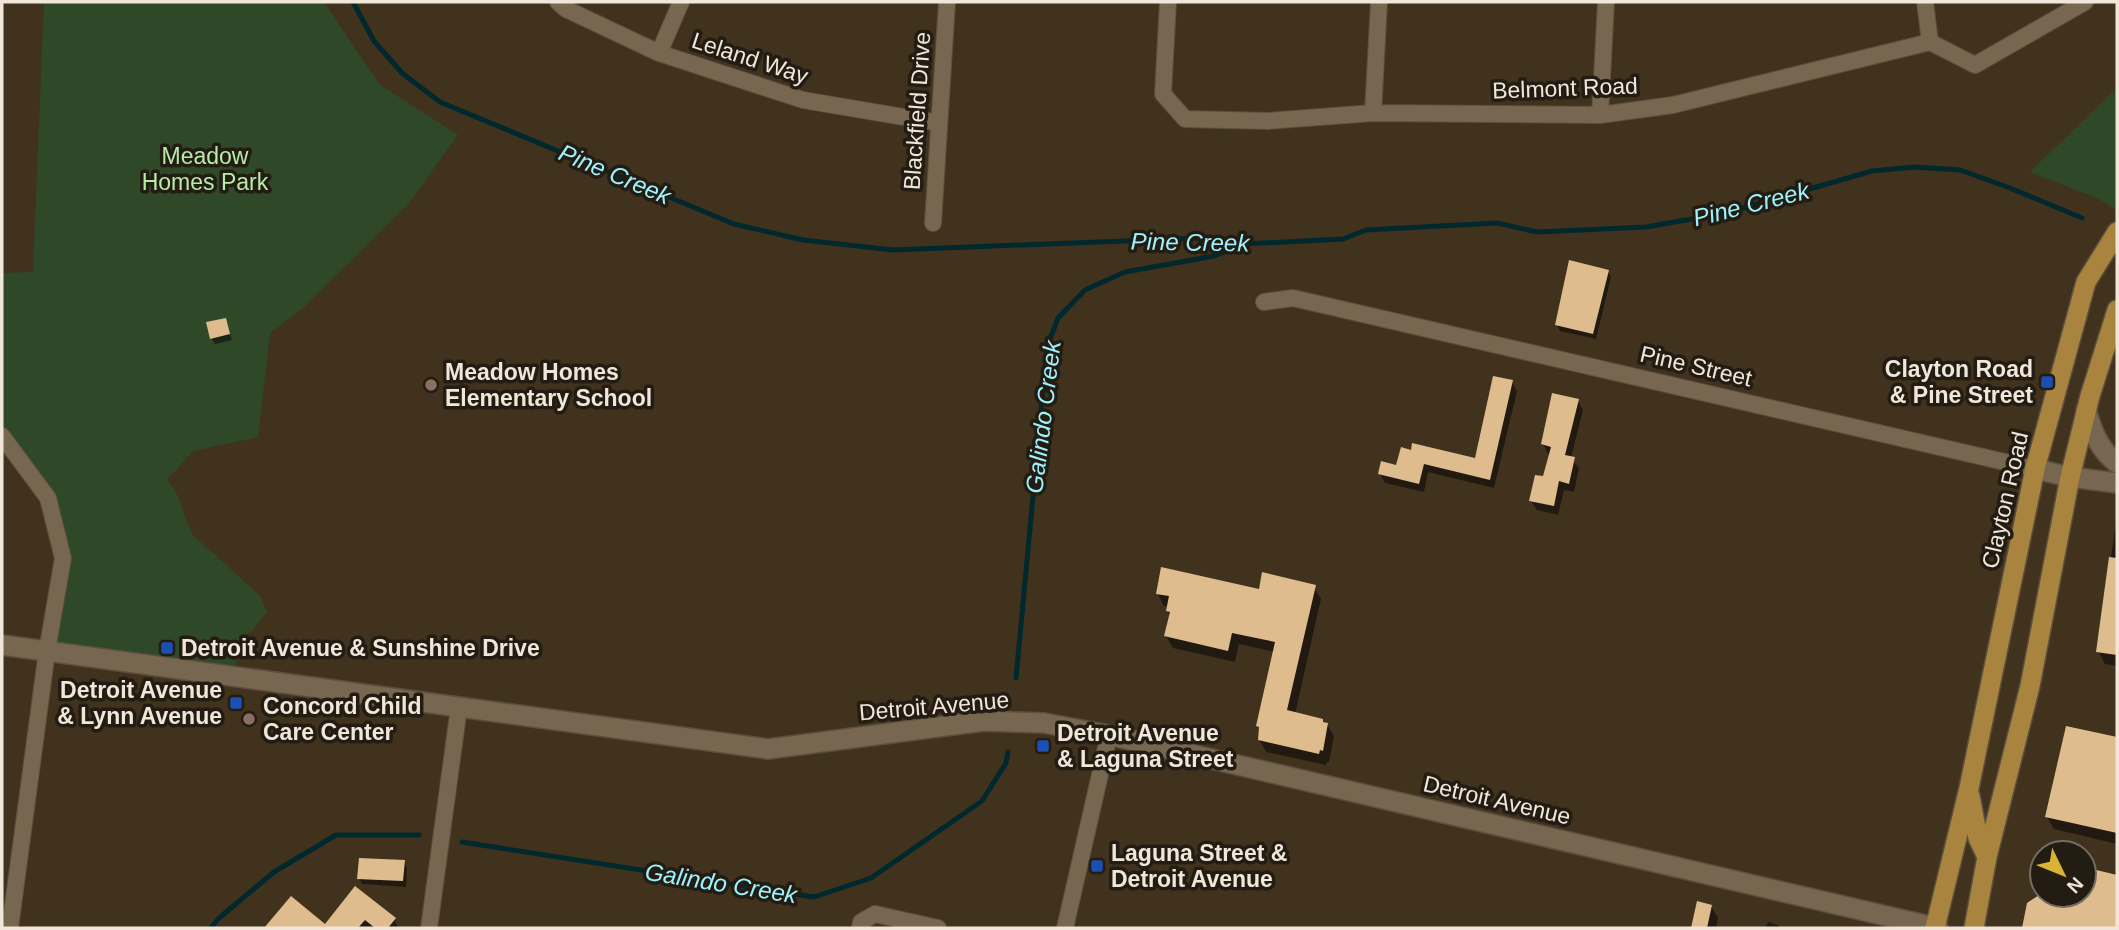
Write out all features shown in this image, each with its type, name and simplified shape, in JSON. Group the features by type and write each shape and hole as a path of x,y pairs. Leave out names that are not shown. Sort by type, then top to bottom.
{"main road":[{"name":"Clayton Road","path":"1936,928 1969,788 2035,469 2086,282 2117,232"},
{"name":"Clayton Road","path":"1975,928 1987,857 2030,686 2070,477 2086,410 2117,310"},
{"name":"Clayton Road","path":"1969,788 1978,838 1987,857"}],"street":[{"name":"Leland Way","path":"558,2 566,9 659,53 803,100 939,123"},
{"path":"659,53 681,2"},
{"name":"Blackfield Drive","path":"933,223 947,2"},
{"name":"Belmont Road","path":"1168,2 1163,94 1185,119 1268,121 1373,113 1600,115 1673,105 1930,42"},
{"path":"1373,113 1380,2"},
{"path":"1600,115 1606,2"},
{"path":"1925,2 1930,42 1975,65 2085,2"},
{"name":"Pine Street","path":"1264,302 1293,298 2070,477 2117,483"},
{"path":"2086,410 2094,435 2110,458 2117,463"},
{"path":"2,436 48,498 63,558 47,651 10,928"},
{"name":"Detroit Avenue","path":"2,645 768,749 984,721 1044,723 1109,735 1936,928"},
{"path":"429,928 459,706"},
{"path":"1065,928 1109,735"},
{"path":"860,928 861,922 875,914 938,928"}],"green space":[{"name":"Meadow Homes Park","path":"44,2 324,2 379,84 458,135 409,203 303,308 270,333 258,437 193,451 167,480 176,492 192,534 259,595 267,612 252,631 239,640 235,676 47,651 63,557 48,498 2,436 2,273 33,272"},
{"path":"2117,88 2117,211 2099,199 2030,172"}],"building":[{"path":"1569,260 1609,270 1593,334 1555,325"},
{"path":"226,318 230,334 210,339 206,322"},
{"path":"1493,376 1513,380 1490,480 1424,464 1419,484 1378,474 1381,461 1396,465 1401,447 1411,450 1412,443 1475,458"},
{"path":"1552,393 1579,399 1565,455 1575,457 1569,484 1559,481 1554,506 1529,501 1535,475 1543,476 1551,447 1541,444"},
{"path":"2109,557 2117,558 2117,655 2096,652"},
{"path":"1161,567 1259,589 1262,572 1316,585 1287,710 1323,719 1323,722 1328,723 1323,751 1320,750 1319,754 1258,740 1259,727 1256,726 1275,642 1232,633 1228,651 1164,636 1170,612 1166,611 1169,596 1156,594"},
{"path":"2066,726 2117,737 2117,833 2045,817"},
{"path":"359,858 405,860 403,881 357,879"},
{"path":"2098,870 2117,875 2117,928 2022,928 2027,903 2028,909 2098,909"},
{"path":"355,886 396,918 388,928 375,928 365,920 358,928 264,928 291,896 325,924"},
{"path":"1697,901 1712,905 1707,928 1691,928"}],"waterway":[{"name":"Pine Creek","path":"353,2 374,41 402,73 440,102 734,224 803,240 893,250 1200,238 1243,244 1343,239 1366,230 1497,223 1537,232 1646,227 1726,213 1872,171 1915,167 1960,170 2082,218"},
{"name":"Galindo Creek","path":"1016,678 1047,347 1058,318 1085,290 1125,272 1214,256 1242,245"},
{"name":"Galindo Creek","path":"462,842 814,897 871,878 982,801 1006,763 1008,752"},
{"name":"Galindo Creek","path":"211,928 274,872 336,835 419,835"}],"place":[{"name":"Clayton Road & Pine Street","path":"2047,382"},
{"name":"Meadow Homes Elementary School","path":"431,385"},
{"name":"Detroit Avenue & Sunshine Drive","path":"167,648"},
{"name":"Detroit Avenue & Lynn Avenue","path":"236,703"},
{"name":"Concord Child Care Center","path":"249,719"},
{"name":"Detroit Avenue & Laguna Street","path":"1043,746"},
{"name":"Laguna Street & Detroit Avenue","path":"1097,866"}]}
